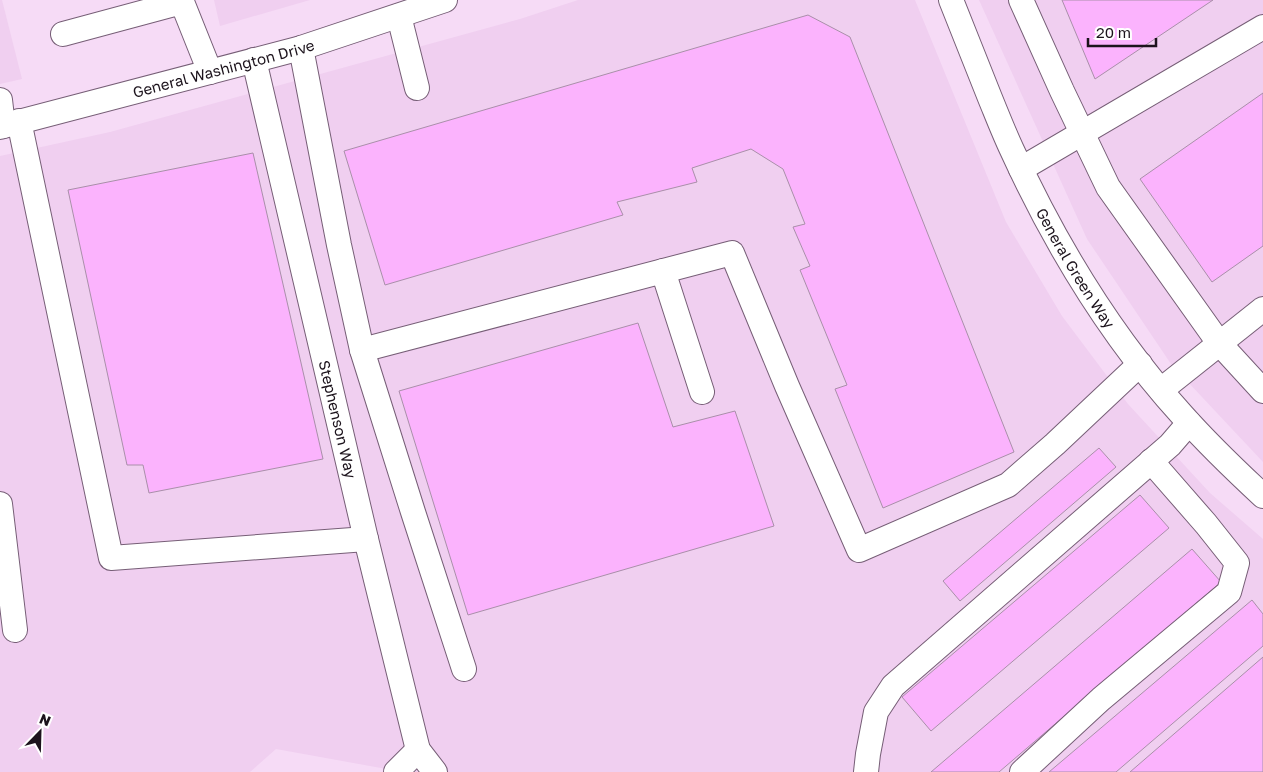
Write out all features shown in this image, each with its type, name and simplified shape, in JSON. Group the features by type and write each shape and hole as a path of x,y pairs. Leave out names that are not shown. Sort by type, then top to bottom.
{"street":[{"name":"General Washington Drive","path":"7,125 301,48 445,0"},
{"name":"General Green Way","path":"950,0 1011,150 1054,234 1082,282 1113,328 1161,390 1230,466 1263,496"},
{"path":"1021,0 1081,133 1108,187 1219,344 1263,391"},
{"path":"63,34 182,2 210,72"},
{"path":"399,16 417,88"},
{"path":"1021,169 1263,27"},
{"path":"301,48 339,245 362,350 464,669"},
{"name":"Stephenson Way","path":"254,60 366,539 418,750 435,772"},
{"path":"0,100 111,558 366,539"},
{"path":"362,350 732,253 787,386 859,550 1008,484 1055,444 1140,364"},
{"path":"664,271 702,392"},
{"path":"1161,390 1263,309"},
{"path":"866,772 876,712 893,686 1170,445 1189,423"},
{"path":"1022,772 1101,700 1229,592 1237,562 1151,461"},
{"path":"0,504 15,630"},
{"path":"396,772 418,750"}],"shaded area":[{"path":"0,0 2,0 22,79 0,84"},
{"path":"214,0 310,0 220,26"},
{"path":"578,0 915,0 1006,222 1062,316 1128,404 1210,493 1263,539 1263,772 403,772 276,749 250,772 0,772 0,156 110,132 520,19"},
{"path":"979,0 1263,0 1263,462 1171,364 1087,239"}],"building":[{"path":"1062,0 1213,0 1095,79"},
{"path":"808,15 850,37 1014,452 883,508 835,389 847,385 800,270 810,266 793,227 805,224 783,169 751,149 692,168 697,182 617,202 623,215 385,285 344,151"},
{"path":"1263,93 1263,246 1212,282 1140,179"},
{"path":"253,153 323,459 149,493 143,465 127,465 68,190"},
{"path":"638,323 673,427 735,411 774,526 468,615 399,391"},
{"path":"1099,448 1116,467 960,601 943,581"},
{"path":"1140,495 1169,528 931,731 902,697"},
{"path":"1192,549 1221,582 999,772 931,772"},
{"path":"1252,600 1263,614 1263,646 1116,772 1049,772"},
{"path":"1263,657 1263,772 1130,772"}]}
